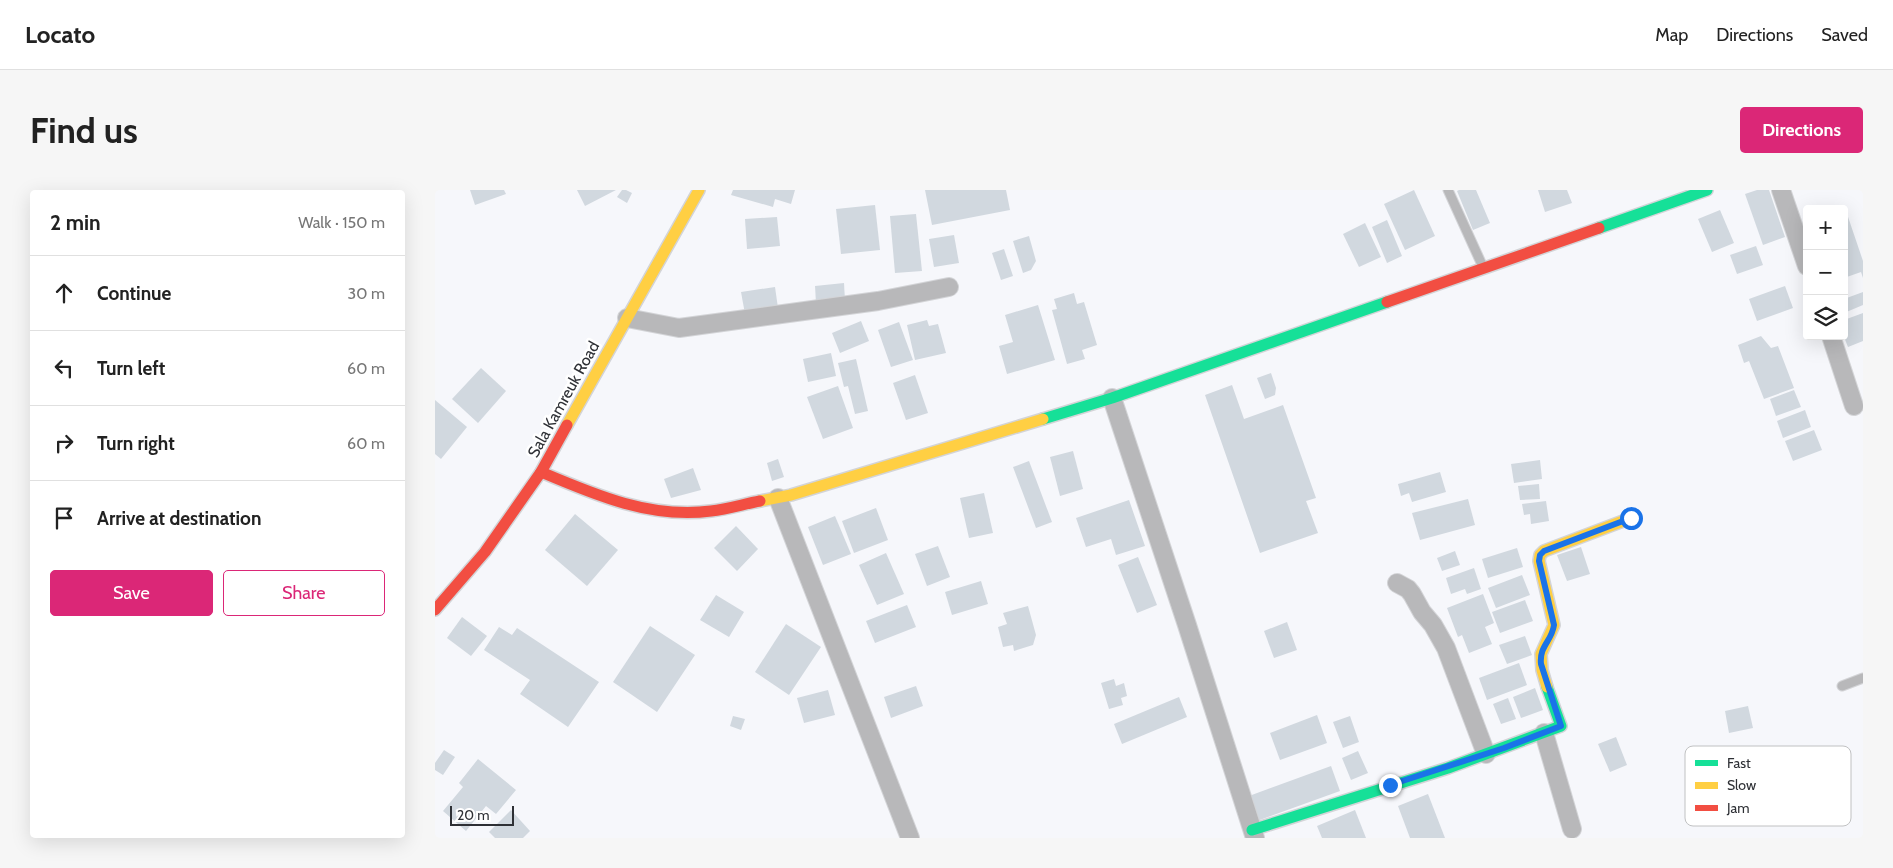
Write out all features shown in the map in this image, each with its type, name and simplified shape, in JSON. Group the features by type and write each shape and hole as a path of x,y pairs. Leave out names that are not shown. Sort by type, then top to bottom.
{"street":[{"name":"Sala Kamreuk Road","path":"435,610 485,552 541,472 699,190"},
{"path":"1781,190 1803,254"},
{"path":"541,472 589,493 644,509 671,512 710,511 777,498 1112,398 1699,192"},
{"path":"627,318 679,328 878,301 949,286"},
{"path":"1832,340 1854,406"},
{"path":"1112,398 1187,625 1253,834 1559,727 1561,724 1540,656 1554,625 1539,561 1540,555 1544,551 1631,518"},
{"path":"777,498 910,838"},
{"path":"1397,583 1412,594 1446,648 1486,754"},
{"path":"1544,733 1572,829"}],"lane":[{"path":"1448,190 1483,269"},
{"path":"1842,686 1863,678"}],"building":[{"path":"470,190 504,190 506,194 475,205"},
{"path":"577,190 616,190 585,206"},
{"path":"622,190 632,193 627,203 617,197"},
{"path":"733,190 795,190 791,204 775,199 773,207 731,195"},
{"path":"925,190 1006,190 1010,210 932,225"},
{"path":"1414,190 1435,236 1405,250 1384,204"},
{"path":"1476,190 1490,223 1473,230 1457,191"},
{"path":"1538,190 1567,190 1572,203 1545,212"},
{"path":"1757,190 1769,190 1785,237 1763,245 1745,194"},
{"path":"875,205 880,250 841,254 836,209"},
{"path":"1720,210 1734,243 1712,252 1698,219"},
{"path":"916,214 922,271 895,273 890,216"},
{"path":"777,217 780,246 747,249 745,219"},
{"path":"1848,217 1863,261 1863,278 1861,272 1848,277"},
{"path":"1387,220 1402,256 1387,263 1372,227"},
{"path":"1365,223 1381,257 1359,267 1343,234"},
{"path":"954,235 959,263 934,267 929,239"},
{"path":"1029,236 1036,261 1031,270 1023,273 1013,241"},
{"path":"1756,246 1763,265 1737,274 1730,255"},
{"path":"1004,249 1013,276 1001,280 992,253"},
{"path":"844,283 845,301 816,303 815,286"},
{"path":"1785,286 1793,308 1757,321 1749,299"},
{"path":"775,287 778,308 745,314 741,292"},
{"path":"1863,292 1863,305 1848,311 1848,298"},
{"path":"1074,293 1077,304 1084,302 1097,345 1082,350 1085,359 1067,364 1052,310 1057,309 1054,299"},
{"path":"1038,305 1055,360 1007,374 999,346 1013,342 1005,315"},
{"path":"1863,313 1863,341 1848,347 1845,340 1848,340 1848,319"},
{"path":"927,320 929,326 938,324 946,353 915,360 907,325"},
{"path":"861,321 869,341 840,353 832,333"},
{"path":"899,322 913,360 891,367 878,330"},
{"path":"1761,336 1771,348 1778,346 1794,388 1764,399 1749,361 1744,363 1738,345"},
{"path":"831,353 836,376 808,382 803,359"},
{"path":"856,359 868,411 855,414 848,386 844,387 838,363"},
{"path":"481,368 506,391 478,423 452,399"},
{"path":"1271,373 1276,388 1275,395 1265,399 1257,378"},
{"path":"915,375 928,413 906,420 893,383"},
{"path":"1232,385 1244,419 1283,405 1316,498 1306,501 1318,533 1260,553 1205,395"},
{"path":"838,386 853,428 823,439 807,397"},
{"path":"1794,390 1801,407 1776,416 1770,399"},
{"path":"435,400 467,427 441,459 435,454"},
{"path":"1805,410 1811,427 1783,438 1777,421"},
{"path":"1814,430 1822,450 1793,461 1785,441"},
{"path":"1073,451 1083,489 1060,496 1050,457"},
{"path":"778,459 784,477 772,481 767,463"},
{"path":"1540,460 1542,479 1514,483 1511,464"},
{"path":"1029,461 1052,522 1036,528 1013,467"},
{"path":"693,468 701,490 671,498 664,479"},
{"path":"1440,472 1446,492 1412,502 1409,493 1401,496 1398,484"},
{"path":"1539,484 1540,499 1520,500 1518,486"},
{"path":"984,493 993,533 969,538 960,498"},
{"path":"1468,499 1475,525 1420,540 1412,513"},
{"path":"1129,500 1145,546 1116,555 1111,539 1086,547 1076,518"},
{"path":"1546,501 1549,521 1531,524 1530,514 1524,515 1522,504"},
{"path":"876,508 888,540 854,553 842,521"},
{"path":"575,514 618,550 587,586 545,550"},
{"path":"835,516 851,554 823,565 808,527"},
{"path":"736,526 758,549 737,571 714,548"},
{"path":"938,546 950,577 927,586 915,554"},
{"path":"1581,547 1590,574 1567,581 1557,555"},
{"path":"1517,548 1523,567 1488,578 1482,559"},
{"path":"1455,551 1460,565 1442,571 1437,558"},
{"path":"886,553 904,594 877,605 859,565"},
{"path":"1138,557 1157,605 1137,613 1118,565"},
{"path":"1474,568 1481,589 1467,594 1465,589 1451,594 1446,578"},
{"path":"1522,575 1530,595 1496,608 1488,588"},
{"path":"981,581 988,604 952,615 945,592"},
{"path":"1483,594 1494,623 1485,627 1492,644 1469,653 1462,635 1458,637 1447,608"},
{"path":"716,595 744,612 729,637 700,620"},
{"path":"1525,600 1533,621 1500,633 1492,612"},
{"path":"907,605 916,627 875,643 866,621"},
{"path":"1028,606 1036,635 1033,645 1014,651 1013,645 1003,647 998,627 1007,624 1003,613"},
{"path":"462,617 487,636 471,656 447,638"},
{"path":"1287,622 1297,650 1274,658 1264,631"},
{"path":"786,624 821,647 789,695 755,672"},
{"path":"650,626 695,655 657,712 613,682"},
{"path":"499,627 512,635 517,628 599,682 568,727 520,694 530,680 484,650"},
{"path":"1525,636 1532,655 1507,664 1499,645"},
{"path":"1519,663 1527,685 1487,700 1479,678"},
{"path":"1114,679 1116,686 1124,683 1127,696 1121,698 1123,705 1109,709 1101,683"},
{"path":"916,686 923,706 891,718 884,697"},
{"path":"1535,688 1543,710 1521,718 1513,697"},
{"path":"828,690 835,715 804,723 797,698"},
{"path":"1179,697 1187,717 1122,744 1114,724"},
{"path":"1508,698 1516,719 1501,724 1493,704"},
{"path":"1748,706 1753,728 1729,733 1725,711"},
{"path":"1317,715 1327,743 1280,760 1270,733"},
{"path":"733,716 745,719 741,730 730,726"},
{"path":"1350,716 1359,742 1343,748 1333,722"},
{"path":"1616,737 1627,765 1610,772 1598,744"},
{"path":"444,750 455,757 443,775 435,770 435,763"},
{"path":"1358,751 1368,773 1351,780 1342,758"},
{"path":"478,759 516,790 496,814 486,806 466,831 443,811 463,787 459,783"},
{"path":"1331,766 1340,791 1257,821 1249,796"},
{"path":"1428,794 1445,838 1410,838 1398,806"},
{"path":"511,810 530,831 523,838 495,838 489,832"},
{"path":"1355,810 1366,838 1322,838 1317,826"}],"traffic: fast":[{"path":"1599,228 1707,190"},
{"path":"1043,419 1112,398 1387,302"},
{"path":"1252,830 1448,768 1561,726 1547,687"}],"traffic: slow":[{"path":"567,425 699,190"},
{"path":"760,501 791,495 1043,419"},
{"path":"1547,687 1542,670 1541,654 1554,625 1539,561 1540,555 1544,551 1631,518"}],"traffic: jam":[{"path":"1387,302 1599,228"},
{"path":"435,610 485,552 541,472 567,425"},
{"path":"541,472 603,497 667,512 711,511 760,501"}],"route":[{"path":"1390,785 1448,768 1561,726 1540,656 1554,625 1539,561 1540,555 1544,551 1631,518"}]}
